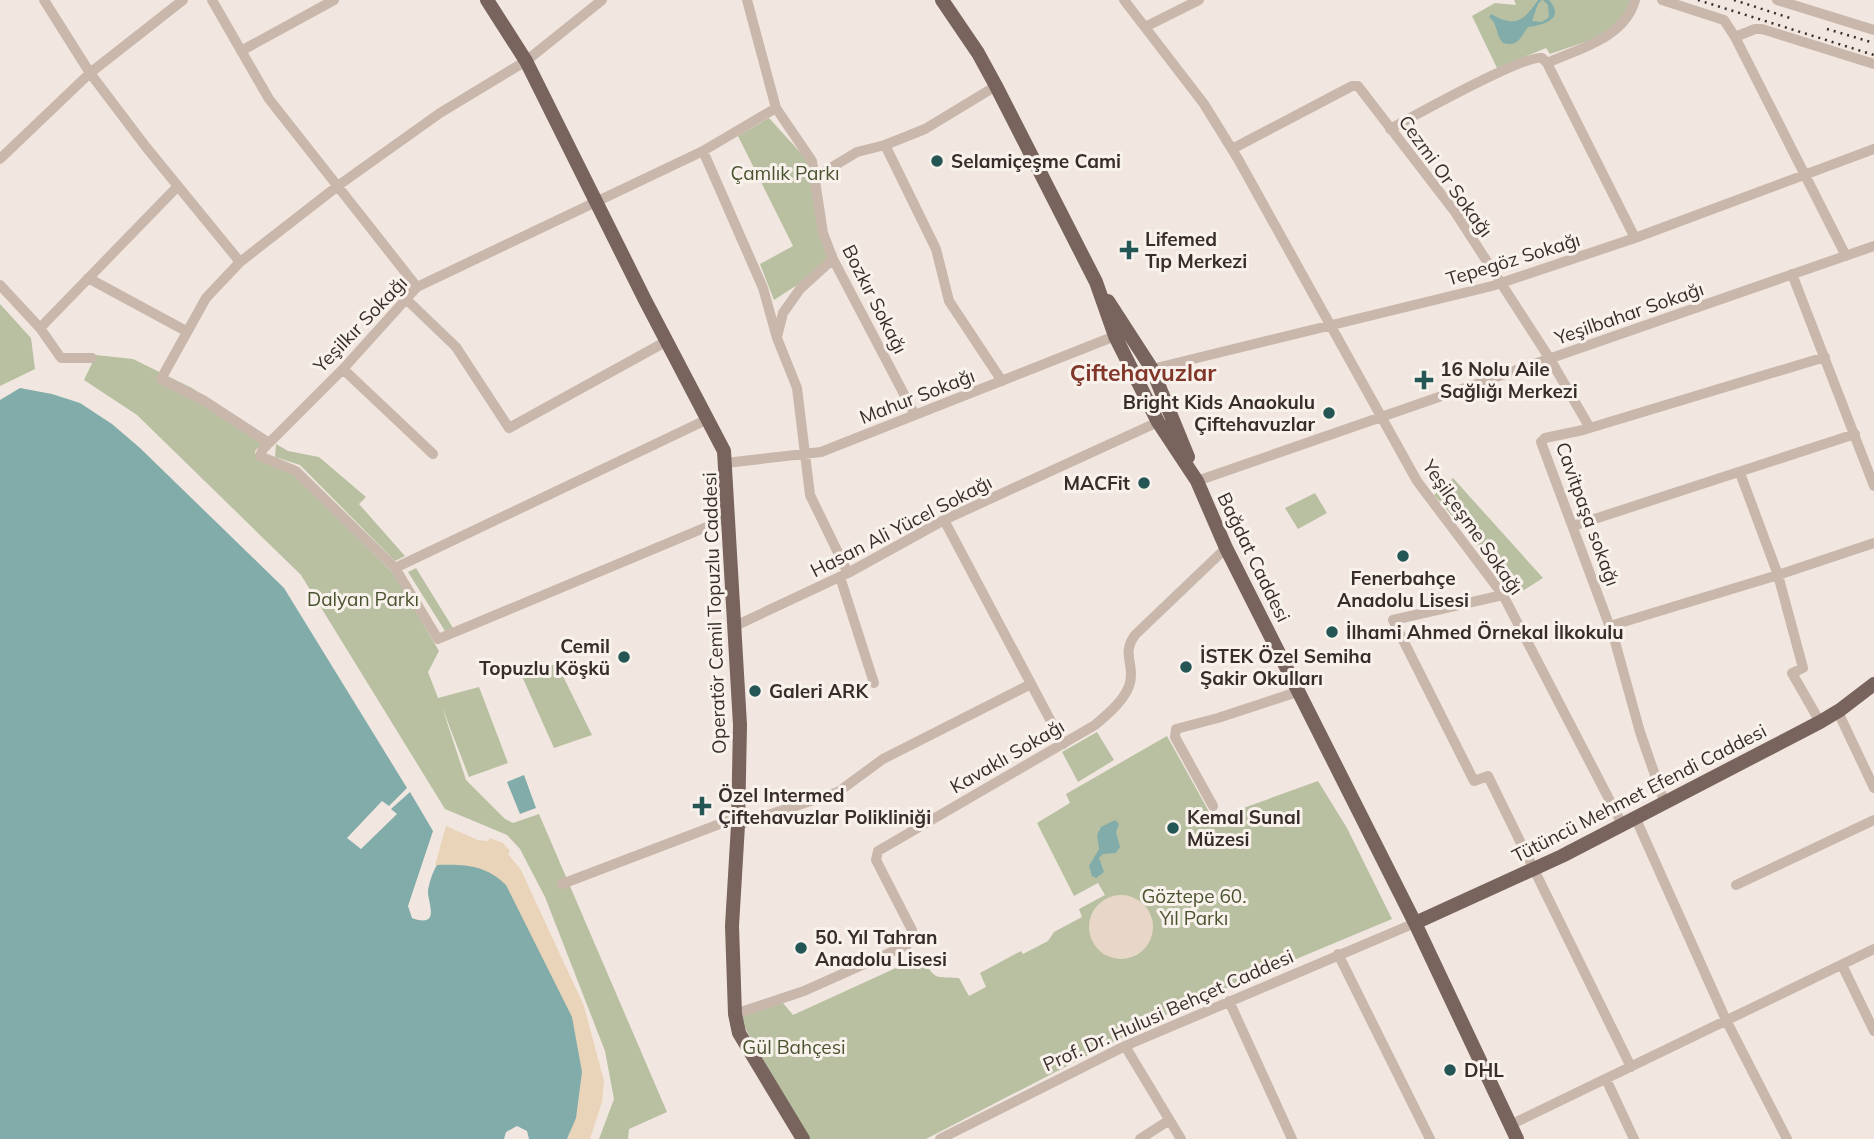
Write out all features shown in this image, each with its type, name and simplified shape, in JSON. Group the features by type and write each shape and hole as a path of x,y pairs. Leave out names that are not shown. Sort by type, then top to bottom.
{"main road":[{"name":"Operatör Cemil Topuzlu Caddesi","path":"487,0 526,61 724,451 740,725 732,926 735,1014 739,1032 803,1139"},
{"name":"Bağdat Caddesi","path":"942,0 978,53 996,86 1096,282 1115,336 1158,422 1197,481 1226,548 1415,923 1513,1132"},
{"path":"1096,282 1152,369 1197,481"},
{"name":"Tütüncü Mehmet Efendi Caddesi","path":"1415,923 1533,870 1820,722 1838,712 1874,684"}],"street":[{"path":"44,0 90,73 240,262"},
{"path":"0,159 90,73 183,0"},
{"path":"212,0 276,108 340,185 417,287"},
{"path":"241,51 334,0"},
{"path":"603,0 526,61 440,113 240,262 206,298 160,379 203,400 269,443 260,456 296,471 395,568 438,639 727,518"},
{"name":"Bozkır Sokağı","path":"747,0 776,108 812,161 823,233 833,259 915,415"},
{"name":"Yeşilçeşme Sokağı","path":"1124,0 1204,104 1232,149 1417,481 1503,595 1629,820 1787,1139"},
{"path":"1145,27 1199,0"},
{"path":"1547,63 1611,34 1631,11 1635,0"},
{"path":"1662,0 1724,20 1846,256"},
{"path":"1777,0 1874,30"},
{"path":"1735,37 1762,29 1874,64"},
{"path":"1390,129 1479,82 1539,57 1547,63 1635,238"},
{"name":"Cezmi Or Sokağı","path":"1232,149 1354,85 1360,88 1448,203 1550,359 1590,428"},
{"path":"814,178 858,152 886,145 925,129 996,86"},
{"name":"Yeşilkır Sokağı","path":"269,443 343,369 417,287 703,151 776,108"},
{"path":"886,145 936,249 949,301 1002,381"},
{"name":"Tepegöz Sokağı","path":"1152,369 1501,283 1635,238 1874,149"},
{"path":"703,151 763,288 777,338 797,388 811,500 844,575 874,684"},
{"path":"40,328 178,186"},
{"name":"Yeşilbahar Sokağı","path":"1197,481 1874,246"},
{"path":"777,338 782,313 800,289 833,259"},
{"path":"1792,274 1874,486"},
{"path":"88,278 187,331"},
{"path":"0,285 40,328 61,358 92,358"},
{"path":"406,299 456,348 509,428 667,341"},
{"name":"Mahur Sokağı","path":"726,463 821,452 1115,336"},
{"name":"Cavitpaşa sokağı","path":"1664,802 1640,732 1610,626 1541,443 1545,439 1825,357"},
{"path":"343,369 432,454"},
{"path":"395,568 708,419"},
{"name":"Hasan Ali Yücel Sokağı","path":"735,626 844,575 944,520 1158,422"},
{"path":"1573,526 1855,434"},
{"path":"1740,473 1778,575 1802,668 1792,673 1820,722"},
{"path":"944,520 1063,744"},
{"path":"1610,626 1874,543"},
{"name":"Kavaklı Sokağı","path":"735,1014 804,990 907,944 913,938 912,930 876,860 878,851 1095,725 1111,711 1130,684 1128,647 1135,635 1226,548"},
{"path":"1503,595 1393,620 1474,782 1488,776 1631,1067"},
{"path":"562,884 738,821 838,792 883,759 1031,684"},
{"path":"1213,806 1175,737 1176,729 1218,719 1297,692"},
{"path":"1838,712 1874,788"},
{"path":"1736,885 1874,820"},
{"name":"Prof. Dr. Hulusi Behçet Caddesi","path":"940,1139 952,1136 1125,1046 1415,923"},
{"path":"1513,1132 1606,1079 1874,949"},
{"path":"1338,954 1430,1139"},
{"path":"1842,965 1874,1031"},
{"path":"1229,1001 1292,1139"},
{"path":"1125,1046 1181,1139"},
{"path":"1606,1079 1634,1139"},
{"path":"1140,1139 1168,1121"}],"green space":[{"path":"1514,0 1632,0 1633,5 1608,34 1550,54 1546,48 1497,68 1472,16 1495,3 1516,5"},
{"name":"Çamlık Parkı","path":"769,118 809,162 830,257 814,274 774,300 760,264 793,246 738,136"},
{"path":"0,304 31,338 35,369 0,386"},
{"name":"Dalyan Parkı","path":"96,355 133,359 192,388 267,438 255,451 256,456 291,472 394,574 439,651 428,672 438,698 479,687 508,763 469,777 442,707 466,780 505,819 513,823 539,814 667,1112 629,1129 628,1139 599,1139 614,1099 605,1051 545,897 520,849 507,835 445,809 301,575 137,415 84,380"},
{"path":"276,444 288,451 319,457 366,497 359,504 405,556 395,561 300,465 275,457"},
{"path":"1453,478 1543,578 1519,593 1434,495"},
{"path":"1315,493 1327,513 1298,529 1285,508"},
{"path":"416,568 453,628 445,631 408,572"},
{"path":"557,664 592,735 554,748 520,672"},
{"path":"1097,732 1114,760 1078,782 1062,752"},
{"name":"Göztepe 60. Yıl Parkı","path":"1167,736 1213,819 1318,781 1347,828 1392,919 1179,1008 926,1139 810,1139 743,1025 742,1016 783,1003 793,1015 920,957 936,976 959,978 969,996 986,987 980,973 1021,951 1023,954 1048,941 1054,932 1082,917 1079,909 1105,895 1098,883 1074,896 1037,823 1070,803 1066,794"}],"sand":[{"path":"446,826 478,840 488,841 490,838 503,843 510,851 508,854 521,870 584,1006 604,1081 602,1102 590,1139 567,1139 570,1134 435,865"}],"shaded area":[{"path":"1121,895 1144,904 1153,927 1144,950 1121,959 1098,950 1089,927 1098,904"}],"water":[{"path":"1538,0 1542,0 1532,21 1542,22 1549,17 1548,5 1543,0 1549,0 1554,7 1554,16 1546,23 1528,27 1513,44 1503,43 1489,17 1491,14 1506,21 1518,20 1528,13"},
{"path":"20,388 80,403 112,424 284,588 407,788 389,806 382,801 347,838 361,849 397,814 391,809 410,792 433,831 408,906 412,918 427,920 430,917 428,891 437,865 475,867 491,873 506,885 572,1017 582,1072 576,1118 567,1139 529,1139 527,1131 517,1126 506,1132 504,1139 0,1139 0,400"},
{"path":"524,775 536,808 520,814 507,782"},
{"path":"1115,820 1119,824 1116,832 1120,847 1116,853 1103,854 1099,858 1104,872 1096,878 1092,876 1089,866 1099,849 1097,835 1101,827"}],"railway":[{"path":"1698,0 1874,55"},
{"path":"1734,0 1790,18"},
{"path":"1827,29 1874,43"}],"place":[{"name":"Selamiçeşme Cami","path":"937,161"},
{"name":"Lifemed Tıp Merkezi","path":"1129,250"},
{"name":"16 Nolu Aile Sağlığı Merkezi","path":"1424,380"},
{"name":"Bright Kids Anaokulu Çiftehavuzlar","path":"1329,413"},
{"name":"MACFit","path":"1144,483"},
{"name":"Fenerbahçe Anadolu Lisesi","path":"1403,556"},
{"name":"İlhami Ahmed Örnekal İlkokulu","path":"1332,632"},
{"name":"Cemil Topuzlu Köşkü","path":"624,657"},
{"name":"İSTEK Özel Semiha Şakir Okulları","path":"1186,667"},
{"name":"Galeri ARK","path":"755,691"},
{"name":"Özel Intermed Çiftehavuzlar Polikliniği","path":"702,806"},
{"name":"Kemal Sunal Müzesi","path":"1173,828"},
{"name":"50. Yıl Tahran Anadolu Lisesi","path":"801,948"},
{"name":"DHL","path":"1450,1070"}],"district":[{"name":"Çiftehavuzlar","path":"1143,372"}],"park label":[{"name":"Gül Bahçesi","path":"794,1047"}]}
